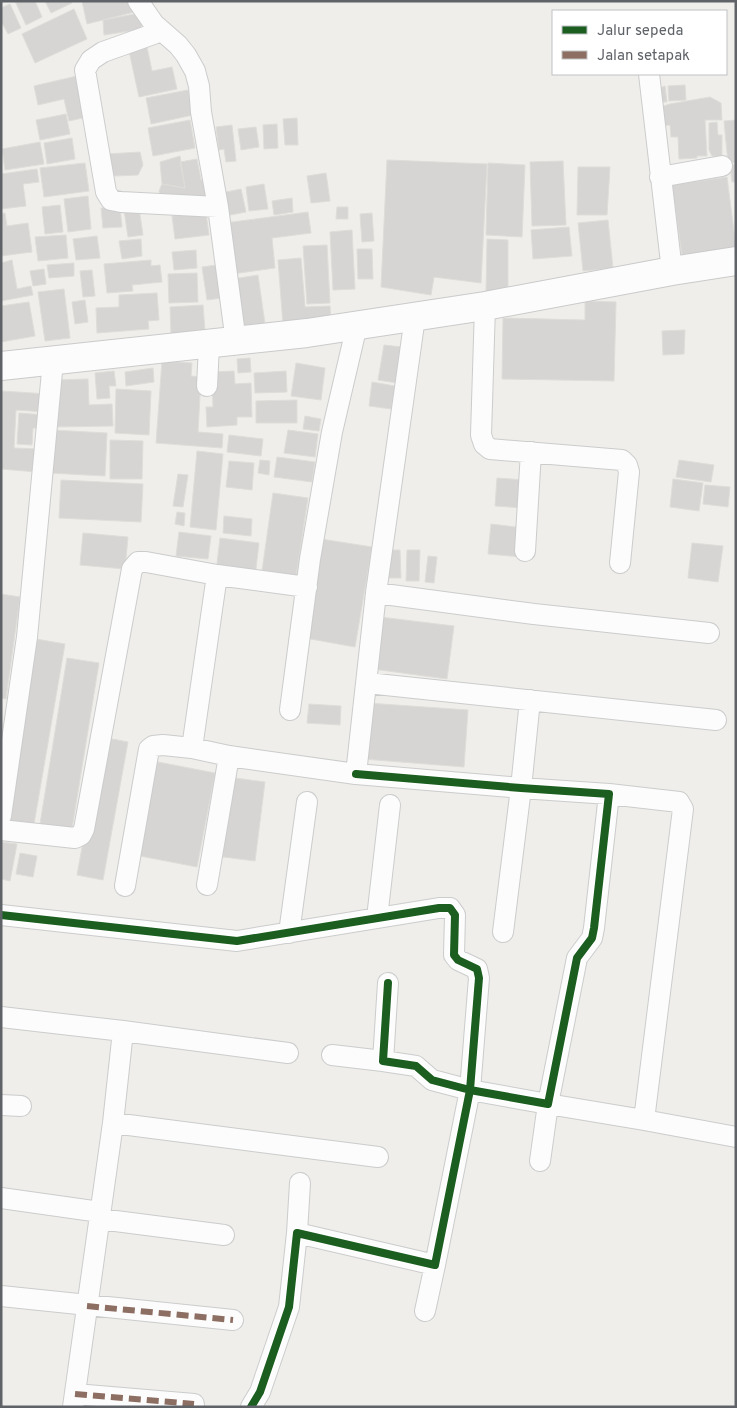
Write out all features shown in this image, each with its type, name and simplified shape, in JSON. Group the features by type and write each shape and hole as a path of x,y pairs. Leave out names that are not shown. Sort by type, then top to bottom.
{"street":[{"path":"138,1 154,24 178,45 186,55 195,71 199,86 201,112 218,207 222,343 207,386"},
{"path":"162,31 103,52 91,60 85,70 106,192 111,200 121,202 218,207"},
{"path":"649,75 672,271"},
{"path":"660,177 722,166"},
{"path":"1,366 222,343 415,317 736,261"},
{"path":"485,306 481,435 484,444 490,449 622,460 627,465 629,472 620,563"},
{"path":"356,774 376,594 415,317"},
{"path":"290,710 310,559 332,432 357,325"},
{"path":"1,816 27,637 53,361"},
{"path":"525,551 531,452"},
{"path":"1,830 74,838 81,835 84,829 132,569 138,562 307,587"},
{"path":"192,748 217,575"},
{"path":"376,594 709,633"},
{"path":"367,683 716,720"},
{"path":"503,932 530,700"},
{"path":"125,886 149,749 153,746 163,745 192,748 229,756 356,774 609,794 679,802 683,809 644,1120"},
{"path":"207,885 229,756"},
{"path":"540,1161 548,1104 577,958 592,938 594,928 609,794"},
{"path":"289,932 307,802"},
{"path":"377,918 390,805"},
{"path":"1,915 238,941 438,908 450,908 455,915 454,955 458,960 477,969 479,978 470,1090 425,1311"},
{"path":"383,1061 388,983"},
{"path":"1,1016 288,1053"},
{"path":"123,1031 113,1123 74,1400 194,1404"},
{"path":"332,1055 416,1066 432,1080 470,1090 736,1137"},
{"path":"113,1123 378,1158"},
{"path":"251,1407 260,1392 289,1307 297,1234 300,1183"},
{"path":"1,1198 224,1235"},
{"path":"297,1234 435,1265"},
{"path":"1,1296 233,1320"}],"building":[{"path":"15,1 35,1 42,17 26,25"},
{"path":"45,1 71,1 72,3 51,13"},
{"path":"82,1 130,1 134,12 87,24"},
{"path":"10,4 21,28 8,34 1,21 1,8"},
{"path":"74,9 87,39 35,63 22,34"},
{"path":"140,13 142,29 104,35 103,20"},
{"path":"147,47 152,71 172,67 177,89 139,97 129,51"},
{"path":"77,76 87,117 69,121 64,99 38,105 34,86"},
{"path":"685,85 686,100 669,101 668,86"},
{"path":"665,86 667,102 653,102 652,91"},
{"path":"188,90 193,115 151,124 146,98"},
{"path":"710,97 721,103 722,120 705,120 707,156 679,159 678,137 671,137 670,125 660,126 657,108"},
{"path":"66,114 70,134 40,140 36,120"},
{"path":"297,118 298,145 285,145 283,119"},
{"path":"190,120 195,148 153,156 148,128"},
{"path":"736,120 736,163 728,163 724,121"},
{"path":"717,122 718,135 722,135 722,156 712,156 709,150 709,123"},
{"path":"277,124 278,148 264,149 263,125"},
{"path":"232,125 236,161 226,162 224,149 219,150 216,127"},
{"path":"256,127 259,147 241,150 238,129"},
{"path":"72,138 75,159 47,164 44,143"},
{"path":"40,142 44,164 5,170 2,149"},
{"path":"140,152 143,165 138,175 115,176 108,169 107,154"},
{"path":"180,156 185,188 162,184 160,162"},
{"path":"197,159 201,180 206,179 216,203 162,199 159,191 162,184 185,188 180,162"},
{"path":"387,160 487,164 481,283 434,277 431,295 381,287"},
{"path":"563,161 566,225 532,226 530,162"},
{"path":"85,163 89,191 44,197 40,168"},
{"path":"488,163 525,165 522,237 486,235"},
{"path":"736,164 736,182 732,182 730,165"},
{"path":"578,167 610,167 607,215 577,215"},
{"path":"37,169 39,182 23,184 26,206 1,209 1,174"},
{"path":"326,173 330,201 311,203 307,176"},
{"path":"727,177 736,247 682,255 672,185"},
{"path":"264,184 268,209 249,211 246,187"},
{"path":"241,189 246,212 225,216 221,193"},
{"path":"88,196 91,229 68,232 64,199"},
{"path":"292,198 293,212 274,215 272,201"},
{"path":"60,205 63,232 45,234 42,207"},
{"path":"120,207 122,227 103,228 101,208"},
{"path":"337,207 348,207 348,219 336,219"},
{"path":"139,208 143,235 128,237 124,210"},
{"path":"308,212 311,233 272,238 275,268 232,274 225,223"},
{"path":"5,213 7,226 28,223 32,252 1,256 1,214"},
{"path":"206,213 209,235 175,239 172,216"},
{"path":"372,213 374,241 362,242 360,214"},
{"path":"608,220 613,268 583,271 578,223"},
{"path":"569,227 572,256 533,259 531,230"},
{"path":"352,230 355,289 333,290 330,232"},
{"path":"66,235 68,258 38,261 35,237"},
{"path":"97,236 100,258 76,260 73,239"},
{"path":"141,239 142,256 122,259 119,241"},
{"path":"487,239 508,240 508,292 486,292"},
{"path":"327,245 330,303 307,304 303,246"},
{"path":"357,249 372,249 373,279 358,279"},
{"path":"196,250 197,268 174,270 172,252"},
{"path":"301,258 305,307 330,306 331,321 283,325 278,260"},
{"path":"12,260 17,289 31,286 33,295 1,301 1,263"},
{"path":"151,260 151,266 160,265 162,282 132,285 133,291 107,293 104,264"},
{"path":"74,263 74,276 49,278 47,265"},
{"path":"217,265 222,298 207,300 202,267"},
{"path":"44,269 46,284 33,286 30,271"},
{"path":"92,270 95,296 83,297 80,271"},
{"path":"197,273 198,302 169,303 168,274"},
{"path":"258,275 265,324 239,328 233,279"},
{"path":"64,289 70,338 45,341 38,292"},
{"path":"157,293 159,320 148,321 149,329 97,333 96,308 119,307 119,295"},
{"path":"85,300 88,322 75,324 72,302"},
{"path":"585,301 616,302 614,381 502,379 503,318 585,320"},
{"path":"29,302 35,336 1,342 1,306"},
{"path":"203,305 205,331 171,334 170,307"},
{"path":"685,330 684,354 663,355 662,331"},
{"path":"384,345 402,347 397,383 378,380"},
{"path":"250,358 251,372 238,373 237,359"},
{"path":"162,361 192,363 191,376 201,377 198,432 223,434 222,448 156,443"},
{"path":"296,363 325,368 321,400 291,396"},
{"path":"153,368 154,382 126,386 125,372"},
{"path":"114,371 116,386 109,386 110,398 97,399 95,373"},
{"path":"234,371 235,384 251,383 252,417 237,417 237,425 207,427 206,407 213,407 212,372"},
{"path":"286,371 287,392 255,393 254,373"},
{"path":"88,379 89,405 112,404 113,426 51,427 54,380"},
{"path":"372,382 395,386 391,409 369,406"},
{"path":"116,389 151,391 149,435 115,433"},
{"path":"1,391 48,394 46,412 16,410 14,448 38,449 37,472 1,469"},
{"path":"297,400 297,423 256,423 256,401"},
{"path":"19,413 45,415 44,429 33,428 32,445 17,444"},
{"path":"305,416 321,419 319,431 303,429"},
{"path":"52,430 107,433 105,476 50,473"},
{"path":"288,430 318,434 315,457 284,453"},
{"path":"229,435 263,439 261,456 227,452"},
{"path":"110,440 143,441 142,479 110,479"},
{"path":"197,451 223,454 216,530 190,527"},
{"path":"277,457 315,462 312,482 274,477"},
{"path":"260,460 270,461 269,475 258,473"},
{"path":"679,460 714,465 711,482 676,477"},
{"path":"229,461 254,463 252,490 226,487"},
{"path":"178,474 188,475 183,507 173,506"},
{"path":"497,478 525,480 523,508 495,506"},
{"path":"673,479 703,483 699,511 670,507"},
{"path":"61,480 143,484 141,522 59,518"},
{"path":"705,485 730,487 728,507 703,504"},
{"path":"273,493 308,498 295,584 261,578"},
{"path":"177,512 185,513 184,526 175,524"},
{"path":"224,516 252,519 251,536 223,533"},
{"path":"491,524 524,528 521,557 488,554"},
{"path":"179,532 211,536 208,559 176,556"},
{"path":"83,533 128,537 125,569 80,565"},
{"path":"220,538 259,543 255,577 216,572"},
{"path":"321,539 372,547 355,647 305,638"},
{"path":"692,543 723,546 718,582 688,578"},
{"path":"385,550 400,550 401,578 386,578"},
{"path":"407,550 420,550 419,581 406,581"},
{"path":"428,556 437,557 434,583 425,582"},
{"path":"1,594 20,597 6,699 1,698"},
{"path":"380,617 454,626 447,679 373,669"},
{"path":"36,639 65,644 33,830 4,825"},
{"path":"67,658 99,663 71,835 39,830"},
{"path":"367,703 468,710 464,767 363,759"},
{"path":"309,704 341,706 340,725 307,723"},
{"path":"102,737 128,742 103,880 77,875"},
{"path":"153,761 215,773 197,867 135,855"},
{"path":"227,777 265,782 255,861 216,856"},
{"path":"1,842 17,844 10,881 1,879"},
{"path":"20,853 37,856 33,877 16,874"}],"marked path":[{"path":"87,1306 233,1320"},
{"path":"75,1394 194,1404"}],"cycle path":[{"path":"251,1407 260,1392 289,1307 297,1233 435,1265 470,1090 548,1104 577,958 592,938 594,928 609,794 356,774"},
{"path":"1,915 237,941 439,908 450,908 455,915 454,955 458,960 477,969 479,978 470,1090 432,1080 416,1066 383,1061 388,983"}]}
